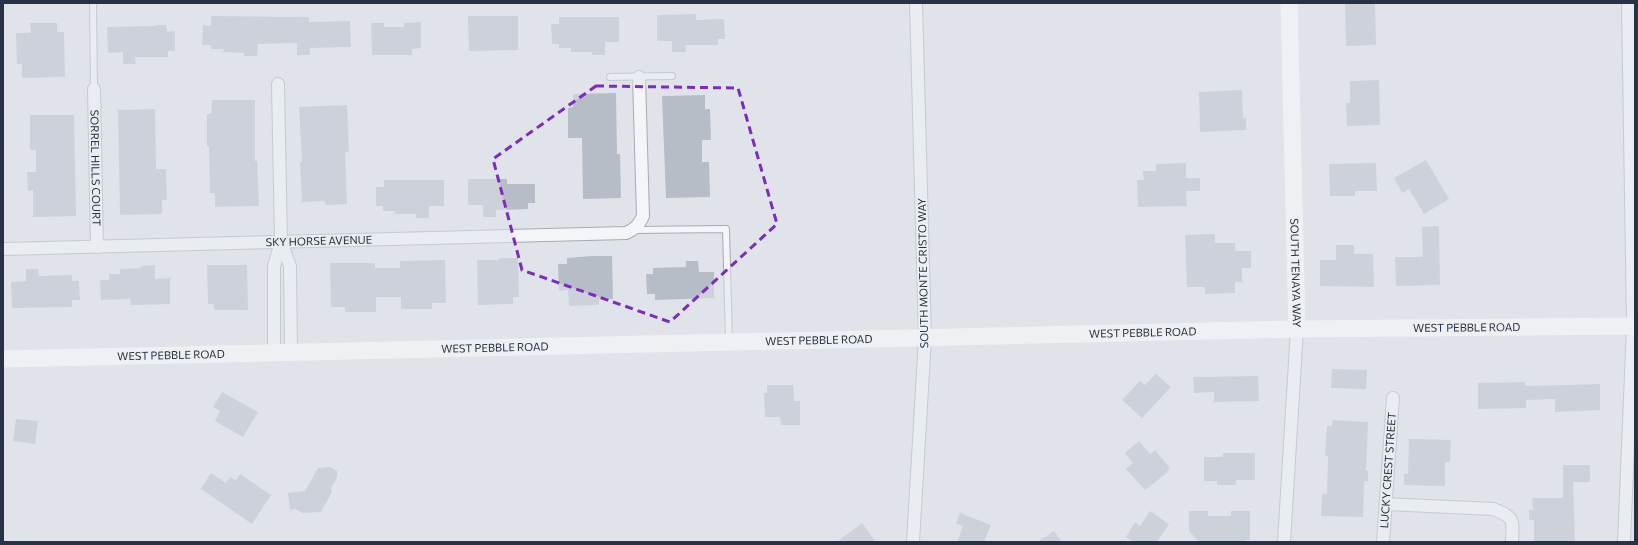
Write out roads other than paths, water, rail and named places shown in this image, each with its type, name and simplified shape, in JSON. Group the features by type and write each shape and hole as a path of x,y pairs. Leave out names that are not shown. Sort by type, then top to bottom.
{"street":[{"name":"SOUTH MONTE CRISTO WAY","path":"913,542 925,338 916,3"},
{"name":"SOUTH TENAYA WAY","path":"1284,542 1297,329 1289,3"},
{"path":"1624,542 1634,326 1628,3"},
{"path":"634,230 643,216 639,77"},
{"path":"278,84 281,242 274,266 282,282 291,352"},
{"name":"SORREL HILLS COURT","path":"94,89 97,247"},
{"name":"SKY HORSE AVENUE","path":"3,249 617,234 634,230"},
{"path":"274,353 282,282 290,266 281,242"},
{"name":"WEST PEBBLE ROAD","path":"3,359 1297,329 1634,326"},
{"name":"LUCKY CREST STREET","path":"1383,542 1393,398"},
{"path":"1386,504 1493,509 1507,514 1513,524 1512,542"}],"lane":[{"path":"93,3 94,89"},
{"path":"610,77 672,76"},
{"path":"634,230 726,229 729,343"}]}
